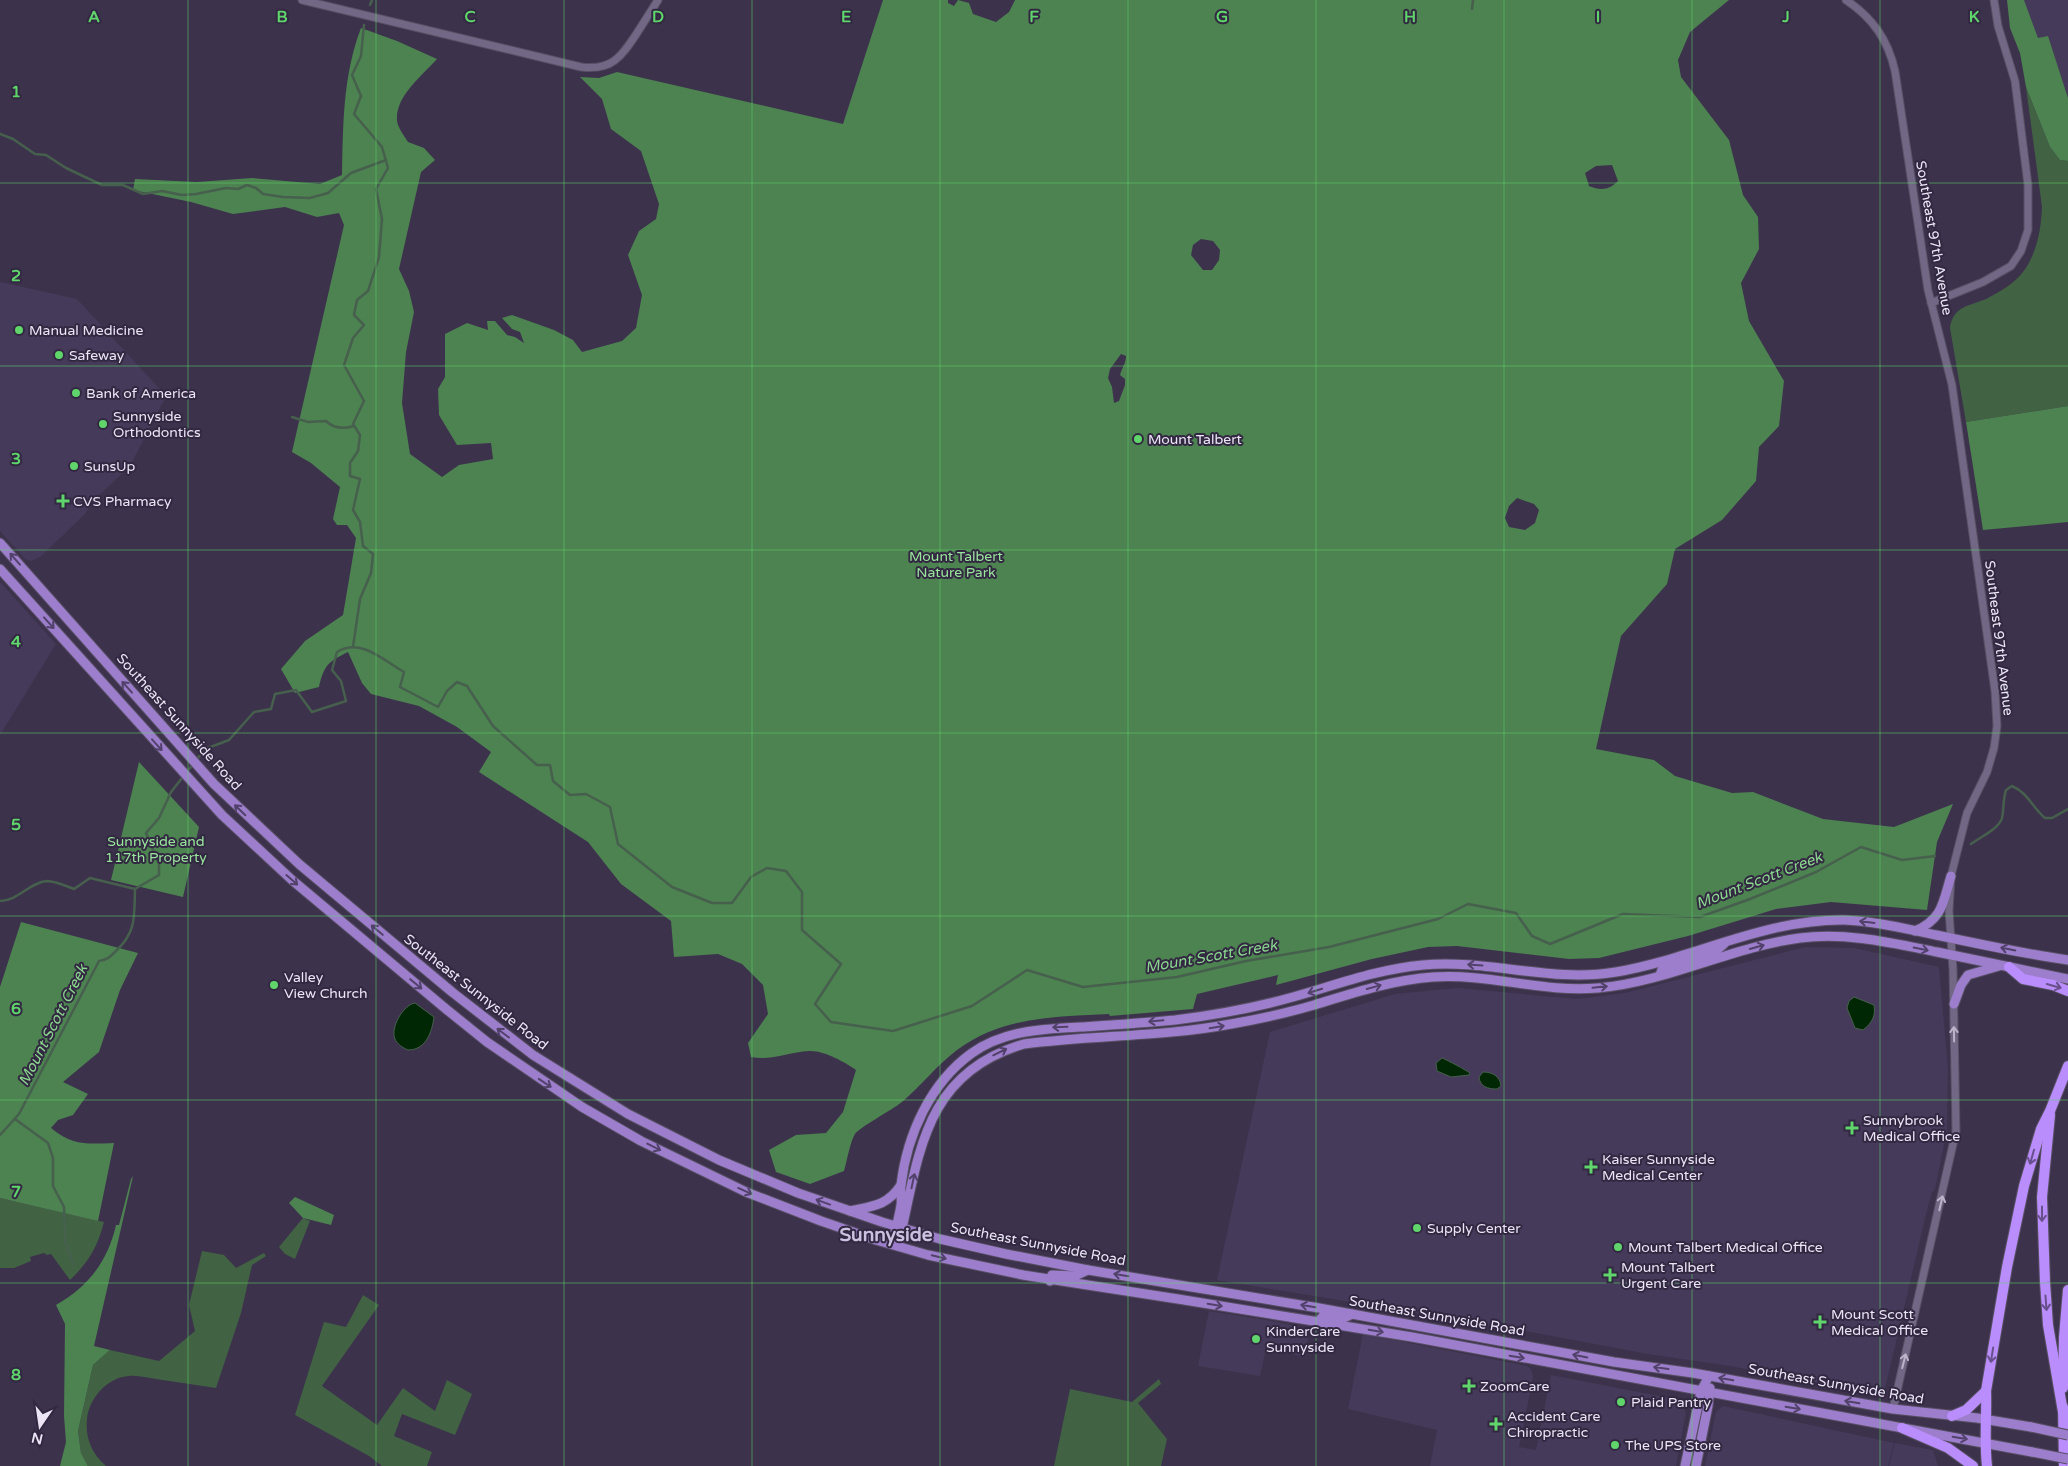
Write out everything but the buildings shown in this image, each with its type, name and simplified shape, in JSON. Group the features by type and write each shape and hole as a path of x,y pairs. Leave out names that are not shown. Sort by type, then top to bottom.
{"highway":[{"path":"2006,966 2023,979 2053,985 2068,992"},
{"path":"1988,1466 1985,1443 1986,1390 2015,1223 2041,1129 2068,1066"},
{"path":"2050,1111 2042,1197 2045,1282 2048,1325 2063,1412"},
{"path":"2064,1466 2064,1337 2068,1290"},
{"path":"1952,1416 1966,1410 1986,1390"},
{"path":"1902,1428 1948,1448 1973,1466"}],"main road":[{"name":"Southeast Sunnyside Road","path":"0,543 214,784 299,864 465,1003 533,1055 605,1101 667,1135 740,1169 850,1212 973,1247 1088,1270 1444,1330 1614,1362 1708,1376 1893,1409 1985,1420 2068,1435"},
{"name":"Southeast Sunnyside Road","path":"0,569 203,795 278,868 378,952 487,1042 563,1095 641,1140 746,1192 829,1224 895,1245 1050,1281 1178,1298 1412,1337 2068,1459"},
{"path":"1915,931 1930,924 1936,917 1951,876"},
{"path":"899,1227 901,1185 917,1123 925,1106 942,1082 964,1060 982,1047 1009,1035 1040,1029 1177,1020 1214,1014 1283,1000 1376,973 1408,967 1455,964 1492,966 1553,975 1586,976 1628,970 1782,926 1822,920 1866,922 2068,960"},
{"path":"895,1245 923,1138 931,1119 945,1096 965,1075 986,1060 1008,1048 1041,1042 1199,1030 1271,1016 1375,986 1414,979 1457,976 1551,988 1602,988 1660,975 1772,943 1811,936 1866,939 2068,979"},
{"path":"1660,975 1663,967 1715,952 1726,942"},
{"path":"1954,1004 1961,985 1968,975 2006,966"},
{"path":"850,1212 882,1203 892,1198 901,1185"},
{"path":"1050,1281 1052,1274 1075,1276 1088,1270"},
{"path":"1318,1321 1323,1316 1342,1319 1352,1314"},
{"path":"1412,1337 1416,1332 1435,1335 1444,1330"},
{"path":"1696,1466 1708,1376"},
{"path":"1685,1466 1706,1392"}],"street":[{"path":"302,0 581,67 594,68 611,64 621,56 658,0"},
{"name":"Southeast 97th Avenue","path":"1846,0 1874,24 1887,44 1892,59 1931,303 1952,385 1996,706 1997,733 1984,780 1969,809 1960,836 1951,876 1949,911 1954,1004 1956,1131 1893,1409"},
{"path":"1931,303 1983,282 2010,266 2021,251 2028,230 2028,185 2016,81 1998,26 1994,0"}],"shaded area":[{"path":"2024,0 2068,0 2068,98 2048,36 2038,39"},
{"path":"2026,87 2050,147 2060,160 2068,161 2068,406 1966,422 1950,328 1952,321 1958,311 1996,294 2011,284 2023,272 2035,249 2041,224 2042,207"},
{"path":"0,282 77,299 166,396 130,466 93,501 85,514 40,557 31,561 25,559 0,531"},
{"path":"0,582 56,644 0,735"},
{"name":"Kaiser Sunnyside Medical Center","path":"1805,947 1854,948 1939,967 1948,1068 1947,1129 1935,1189 1932,1192 1928,1206 1882,1395 1730,1366 1648,1354 1498,1326 1217,1280 1270,1032 1395,994 1457,988 1577,999 1625,993"},
{"path":"1854,997 1874,1005 1873,1019 1863,1030 1855,1028 1847,1008 1849,1001"},
{"path":"415,1003 434,1017 430,1034 424,1044 408,1050 400,1046 396,1041 394,1029 402,1012"},
{"path":"1442,1058 1467,1071 1470,1073 1469,1075 1451,1077 1437,1071 1436,1063"},
{"path":"1483,1072 1495,1075 1501,1086 1494,1089 1483,1085 1479,1077"},
{"path":"0,1198 104,1222 92,1254 70,1280 51,1254 47,1255 44,1253 30,1257 31,1261 14,1268 0,1268"},
{"path":"303,1218 310,1221 295,1259 285,1254 279,1247"},
{"path":"202,1251 224,1255 236,1268 264,1253 266,1256 252,1265 241,1313 216,1388 136,1376 121,1377 114,1380 96,1396 91,1404 87,1419 87,1433 90,1445 106,1466 88,1466 81,1453 78,1431 93,1365 110,1350 159,1361 195,1331 189,1305"},
{"path":"363,1295 379,1305 322,1386 377,1425 403,1388 435,1411 447,1380 472,1394 455,1435 402,1414 394,1436 432,1452 427,1466 382,1466 369,1456 295,1415 324,1322 346,1327"},
{"name":"KinderCare Sunnyside","path":"1209,1311 1310,1329 1304,1357 1266,1348 1260,1376 1198,1366"},
{"path":"1363,1334 1527,1366 1531,1369 1533,1377 1519,1447 1536,1450 1551,1375 1680,1400 1686,1413 1676,1466 1430,1466 1437,1430 1348,1409"},
{"path":"1159,1379 1161,1384 1138,1403 1167,1439 1161,1466 1054,1466 1070,1389 1132,1402"},
{"path":"1723,1406 1894,1443 1888,1466 1705,1466 1716,1412"},
{"path":"1895,1443 1933,1450 1938,1466 1889,1466"}],"green space":[{"name":"Mount Talbert Nature Park","path":"883,0 948,0 948,3 954,6 958,0 969,3 973,14 996,22 1009,12 1015,0 1729,0 1690,32 1678,60 1681,77 1729,140 1743,195 1758,217 1759,249 1741,283 1749,321 1784,381 1779,426 1759,447 1756,481 1722,520 1675,549 1667,584 1621,636 1596,749 1654,760 1675,776 1732,793 1753,792 1823,819 1894,827 1953,804 1937,842 1927,910 1831,902 1776,909 1688,936 1599,958 1569,959 1457,946 1428,947 1372,959 1276,985 1278,975 1197,994 1193,1009 1110,1016 1109,1014 1069,1016 1011,1024 993,1030 957,1050 902,1102 858,1131 852,1142 844,1171 810,1184 776,1172 769,1150 796,1135 826,1133 843,1112 856,1070 834,1057 815,1051 766,1058 751,1057 748,1043 768,1014 763,985 742,964 718,954 674,957 671,921 621,884 588,842 479,772 491,752 457,727 419,706 371,694 362,683 348,652 328,665 319,687 295,693 281,669 305,641 343,615 356,538 347,525 337,525 333,519 340,487 311,463 292,452 344,225 339,213 317,217 285,207 233,214 191,202 133,190 135,179 197,182 252,178 320,184 342,175 347,82 361,28 397,41 437,59 417,79 405,95 400,103 397,121 408,142 424,148 435,160 421,172 399,269 409,291 414,312 406,352 402,403 410,454 442,477 459,465 493,459 491,443 457,445 439,415 438,389 445,377 445,334 467,323 488,330 487,321 495,321 507,335 515,337 524,343 520,332 512,329 502,318 512,315 554,330 573,340 582,352 622,341 636,328 642,295 628,255 639,231 656,219 659,204 641,151 611,129 602,99 580,77 599,78 617,72 843,124","holes":["1612,165 1618,181 1605,189 1589,186 1585,173 1596,166","1201,239 1213,241 1220,250 1219,260 1212,270 1203,270 1191,255 1193,245","1121,354 1126,356 1120,375 1125,379 1125,385 1119,401 1114,403 1112,387 1108,378 1110,369","1517,498 1534,504 1539,510 1535,523 1525,530 1509,527 1505,518 1509,506"]},
{"path":"2007,0 2024,0 2038,38 2048,36 2068,98 2068,161 2060,160 2050,147 2026,87 2020,53 2010,28"},
{"path":"2068,406 2068,522 1983,530 1966,422"},
{"name":"Sunnyside and 117th Property","path":"139,762 199,827 183,897 111,880"},
{"path":"21,922 138,953 120,990 99,1052 63,1082 88,1094 73,1115 58,1120 51,1128 66,1138 81,1143 114,1143 98,1221 0,1198 0,987"},
{"path":"133,1176 94,1346 110,1350 93,1365 78,1431 81,1453 88,1466 60,1466 66,1442 64,1416 65,1324 56,1305 78,1290 95,1272 102,1261 108,1250 116,1225 119,1225"},
{"path":"295,1197 334,1215 331,1225 303,1218 289,1203"}],"waterway":[{"path":"370,5 372,0"},
{"path":"1472,9 1473,0"},
{"path":"353,647 360,599 371,573 373,554 363,546 360,522 353,510 360,479 350,476 350,463 358,451 360,435 353,424 364,401 344,365 353,338 364,325 354,315 357,300 368,291 379,257 382,219 376,189 388,168 382,147 354,114 361,96 352,75 361,56 364,25"},
{"path":"0,134 13,139 35,154 46,155 66,168 102,185 123,185 143,194 162,191 182,195 196,194 226,188 238,189 247,185 256,188 263,194 310,198 328,193 351,173 386,160"},
{"path":"292,417 308,422 326,421 332,426 339,428 354,426"},
{"name":"Mount Scott Creek","path":"0,1135 19,1114 99,961 110,957 128,937 133,923 135,889 159,875 159,864 146,833 159,818 171,792 205,749 229,740 254,712 271,709 275,694 296,690 312,712 346,701 341,681 332,670 337,652 346,648 355,647 372,652 404,672 400,687 438,707 447,691 457,682 467,686 493,726 537,765 550,765 553,781 570,795 586,794 610,807 618,844 672,887 712,903 732,903 751,877 767,868 786,871 802,892 802,930 841,964 815,1004 831,1022 893,1031 972,1006 1027,970 1083,987 1177,977 1246,961 1329,947 1438,919 1468,904 1516,913 1532,936 1550,944 1623,914 1700,917 1816,872 1861,847 1902,860 1935,856"},
{"name":"Mount Scott Creek","path":"1971,844 2000,822 2006,790 2012,786 2022,792 2045,818 2052,818 2068,809"},
{"path":"0,901 13,898 35,885 47,881 74,889 90,878 135,889"},
{"path":"15,1119 48,1143 53,1158 53,1186 64,1207 65,1241 73,1264"}],"place":[{"name":"Manual Medicine","path":"19,330"},
{"name":"Safeway","path":"59,355"},
{"name":"Bank of America","path":"76,393"},
{"name":"Sunnyside Orthodontics","path":"103,424"},
{"name":"Mount Talbert","path":"1138,439"},
{"name":"SunsUp","path":"74,466"},
{"name":"CVS Pharmacy","path":"63,501"},
{"name":"Valley View Church","path":"274,985"},
{"name":"Sunnybrook Medical Office","path":"1852,1128"},
{"name":"Kaiser Sunnyside Medical Center","path":"1591,1167"},
{"name":"Supply Center","path":"1417,1228"},
{"name":"Mount Talbert Medical Office","path":"1618,1247"},
{"name":"Mount Talbert Urgent Care","path":"1610,1275"},
{"name":"Mount Scott Medical Office","path":"1820,1322"},
{"name":"KinderCare Sunnyside","path":"1256,1339"},
{"name":"ZoomCare","path":"1469,1386"},
{"name":"Plaid Pantry","path":"1621,1402"},
{"name":"Accident Care Chiropractic","path":"1496,1424"},
{"name":"The UPS Store","path":"1615,1445"}],"district":[{"name":"Sunnyside","path":"886,1235"}]}
